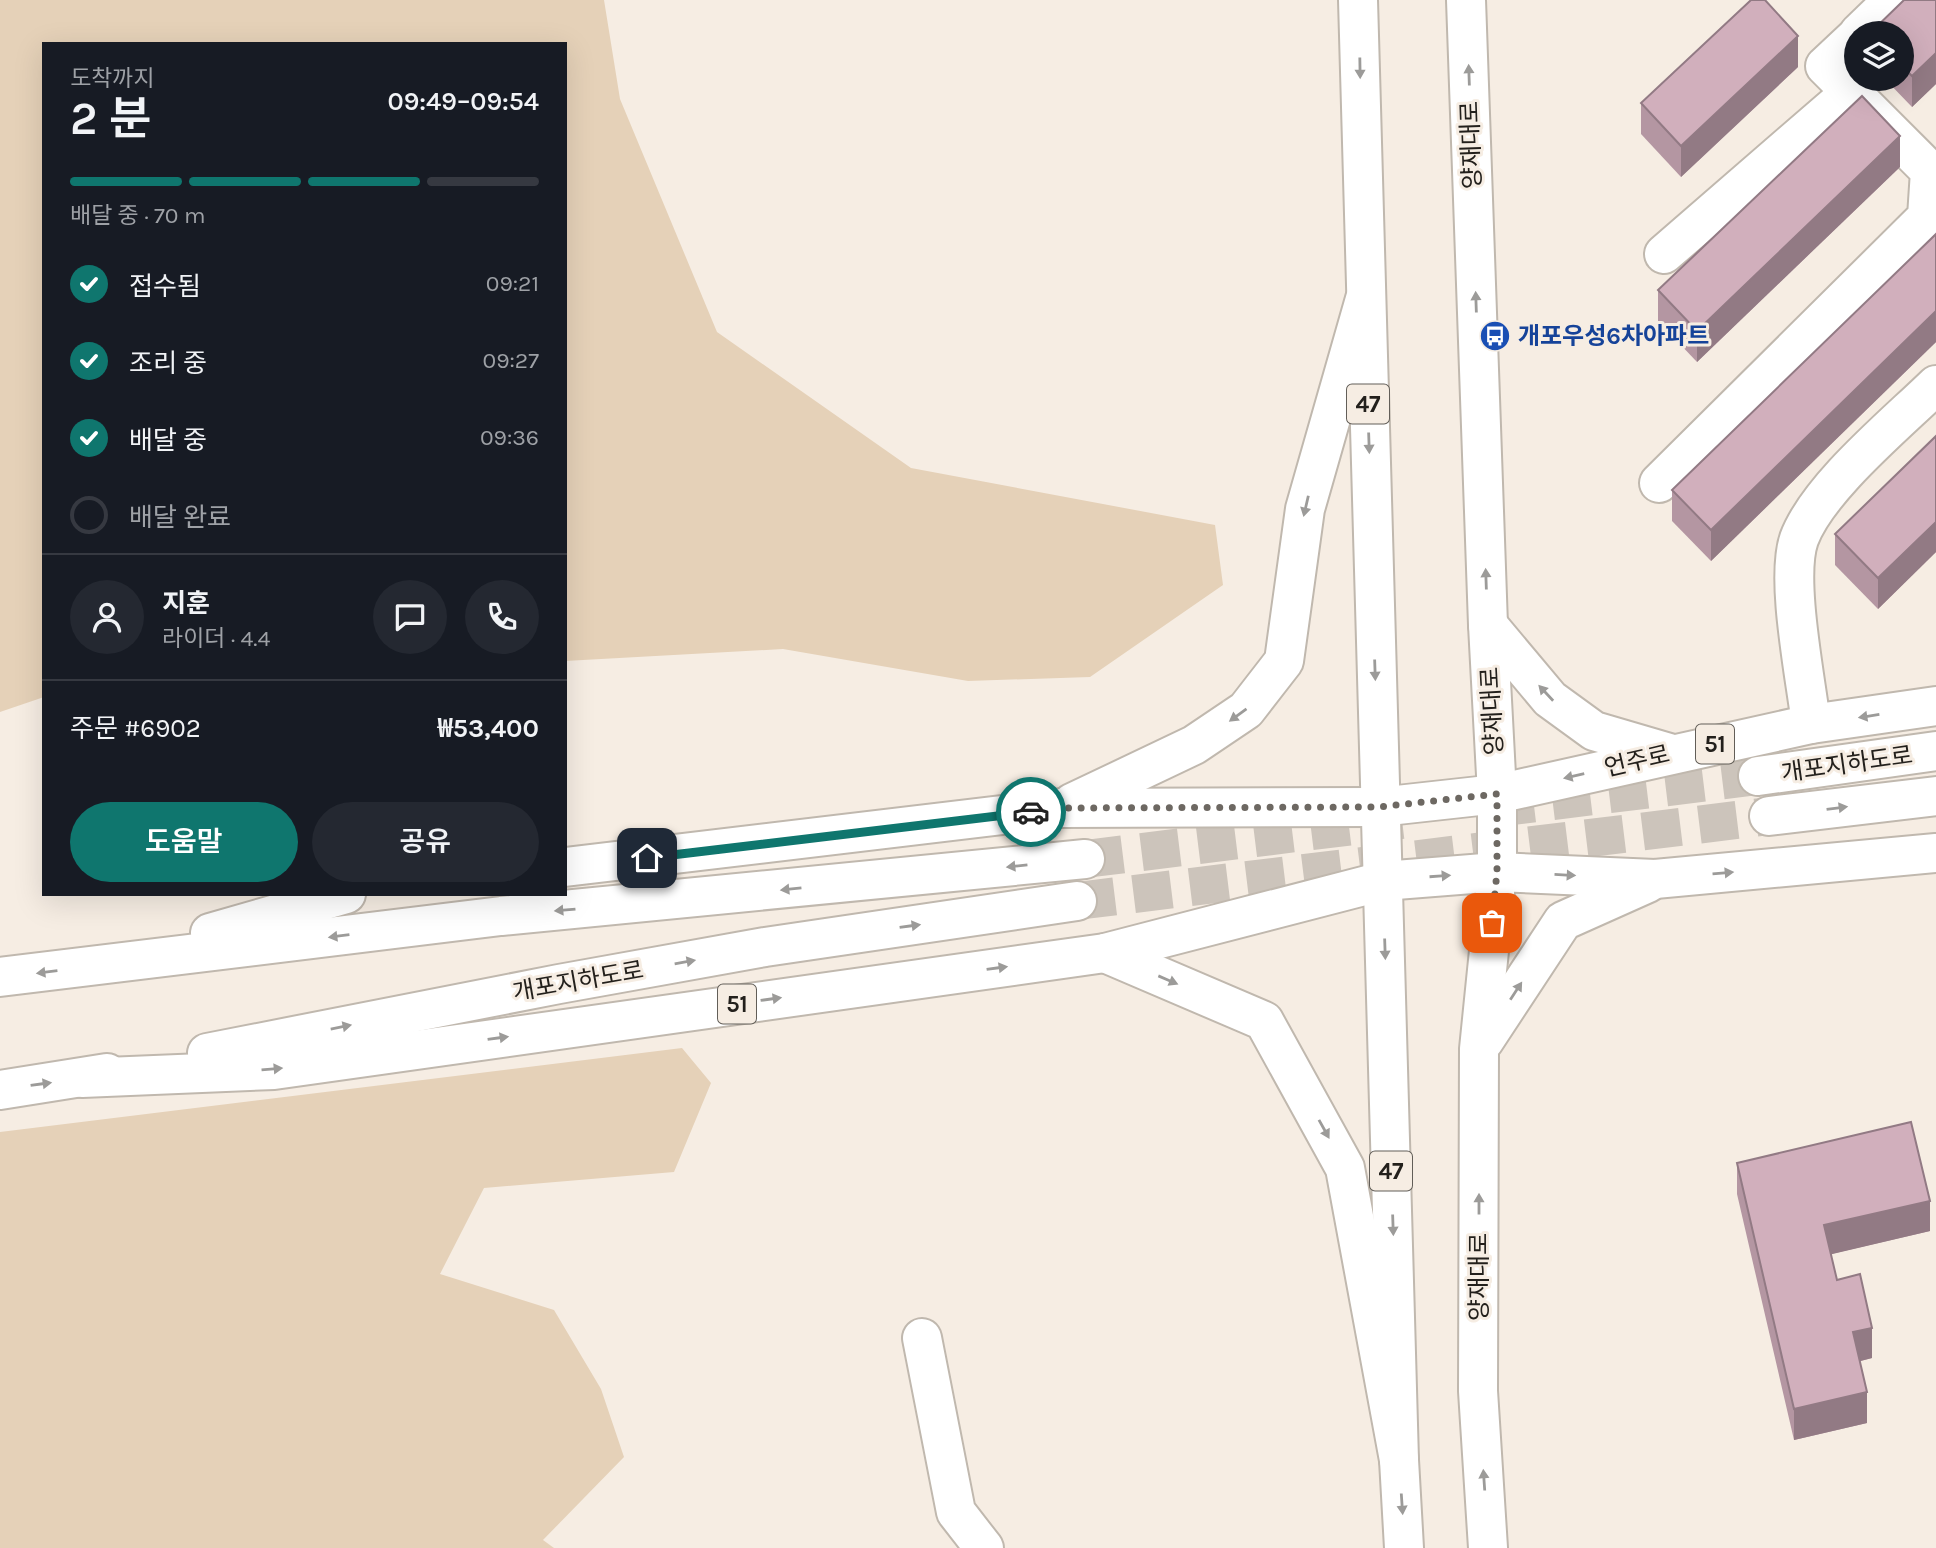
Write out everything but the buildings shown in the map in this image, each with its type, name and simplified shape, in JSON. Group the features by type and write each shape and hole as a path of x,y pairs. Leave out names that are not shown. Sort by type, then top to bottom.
{"main road":[{"name":"47","path":"1358,0 1379,807 1404,1548"},
{"name":"양재대로","path":"1466,0 1488,625 1497,794 1497,872 1479,1049 1478,1391 1488,1548"},
{"path":"1871,21 1893,0"},
{"path":"1844,48 1825,66 1844,85"},
{"path":"1659,483 1927,217 1933,168 1851,92 1664,254"},
{"path":"1061,808 1194,745 1246,710 1284,661 1305,509 1365,299"},
{"path":"1811,724 1796,594 1799,540 1830,490 1936,385"},
{"path":"1488,625 1550,699 1594,731 1671,753"},
{"name":"언주로","path":"1379,807 1497,794 1671,753 1811,724 1936,706"},
{"name":"개포지하도로","path":"1758,776 1936,751"},
{"name":"개포지하도로","path":"1769,816 1936,796"},
{"name":"51","path":"567,867 1061,808 1379,807"},
{"path":"1383,881 1497,872 1656,879 1936,853"},
{"path":"0,977 502,916 1085,859"},
{"path":"1479,1049 1563,921 1656,879"},
{"name":"51","path":"0,1090 82,1078 274,1069 1105,953 1383,881"},
{"path":"93,966 338,896"},
{"name":"개포지하도로","path":"82,1078 738,952 1077,901"},
{"path":"1105,953 1264,1021 1345,1168 1399,1461"},
{"path":"922,1338 956,1512 985,1548"}],"shaded area":[{"path":"0,0 604,0 620,99 717,332 911,468 1215,525 1223,585 1090,677 968,681 783,649 567,661 567,42 42,42 42,698 0,712"},
{"path":"682,1048 711,1083 674,1172 484,1188 440,1274 554,1310 601,1389 624,1457 543,1540 554,1548 0,1548 0,1132"}],"tunnel":[{"path":"1496,808 1758,776"},
{"path":"1077,901 1769,816"},
{"path":"1085,859 1402,820"}],"way so far":[{"path":"1031,812 1061,808 1379,807 1497,794 1497,872 1492,923"}],"place":[{"name":"개포우성6차아파트","path":"1495,336"}],"route":[{"path":"647,858 1031,812"}]}
